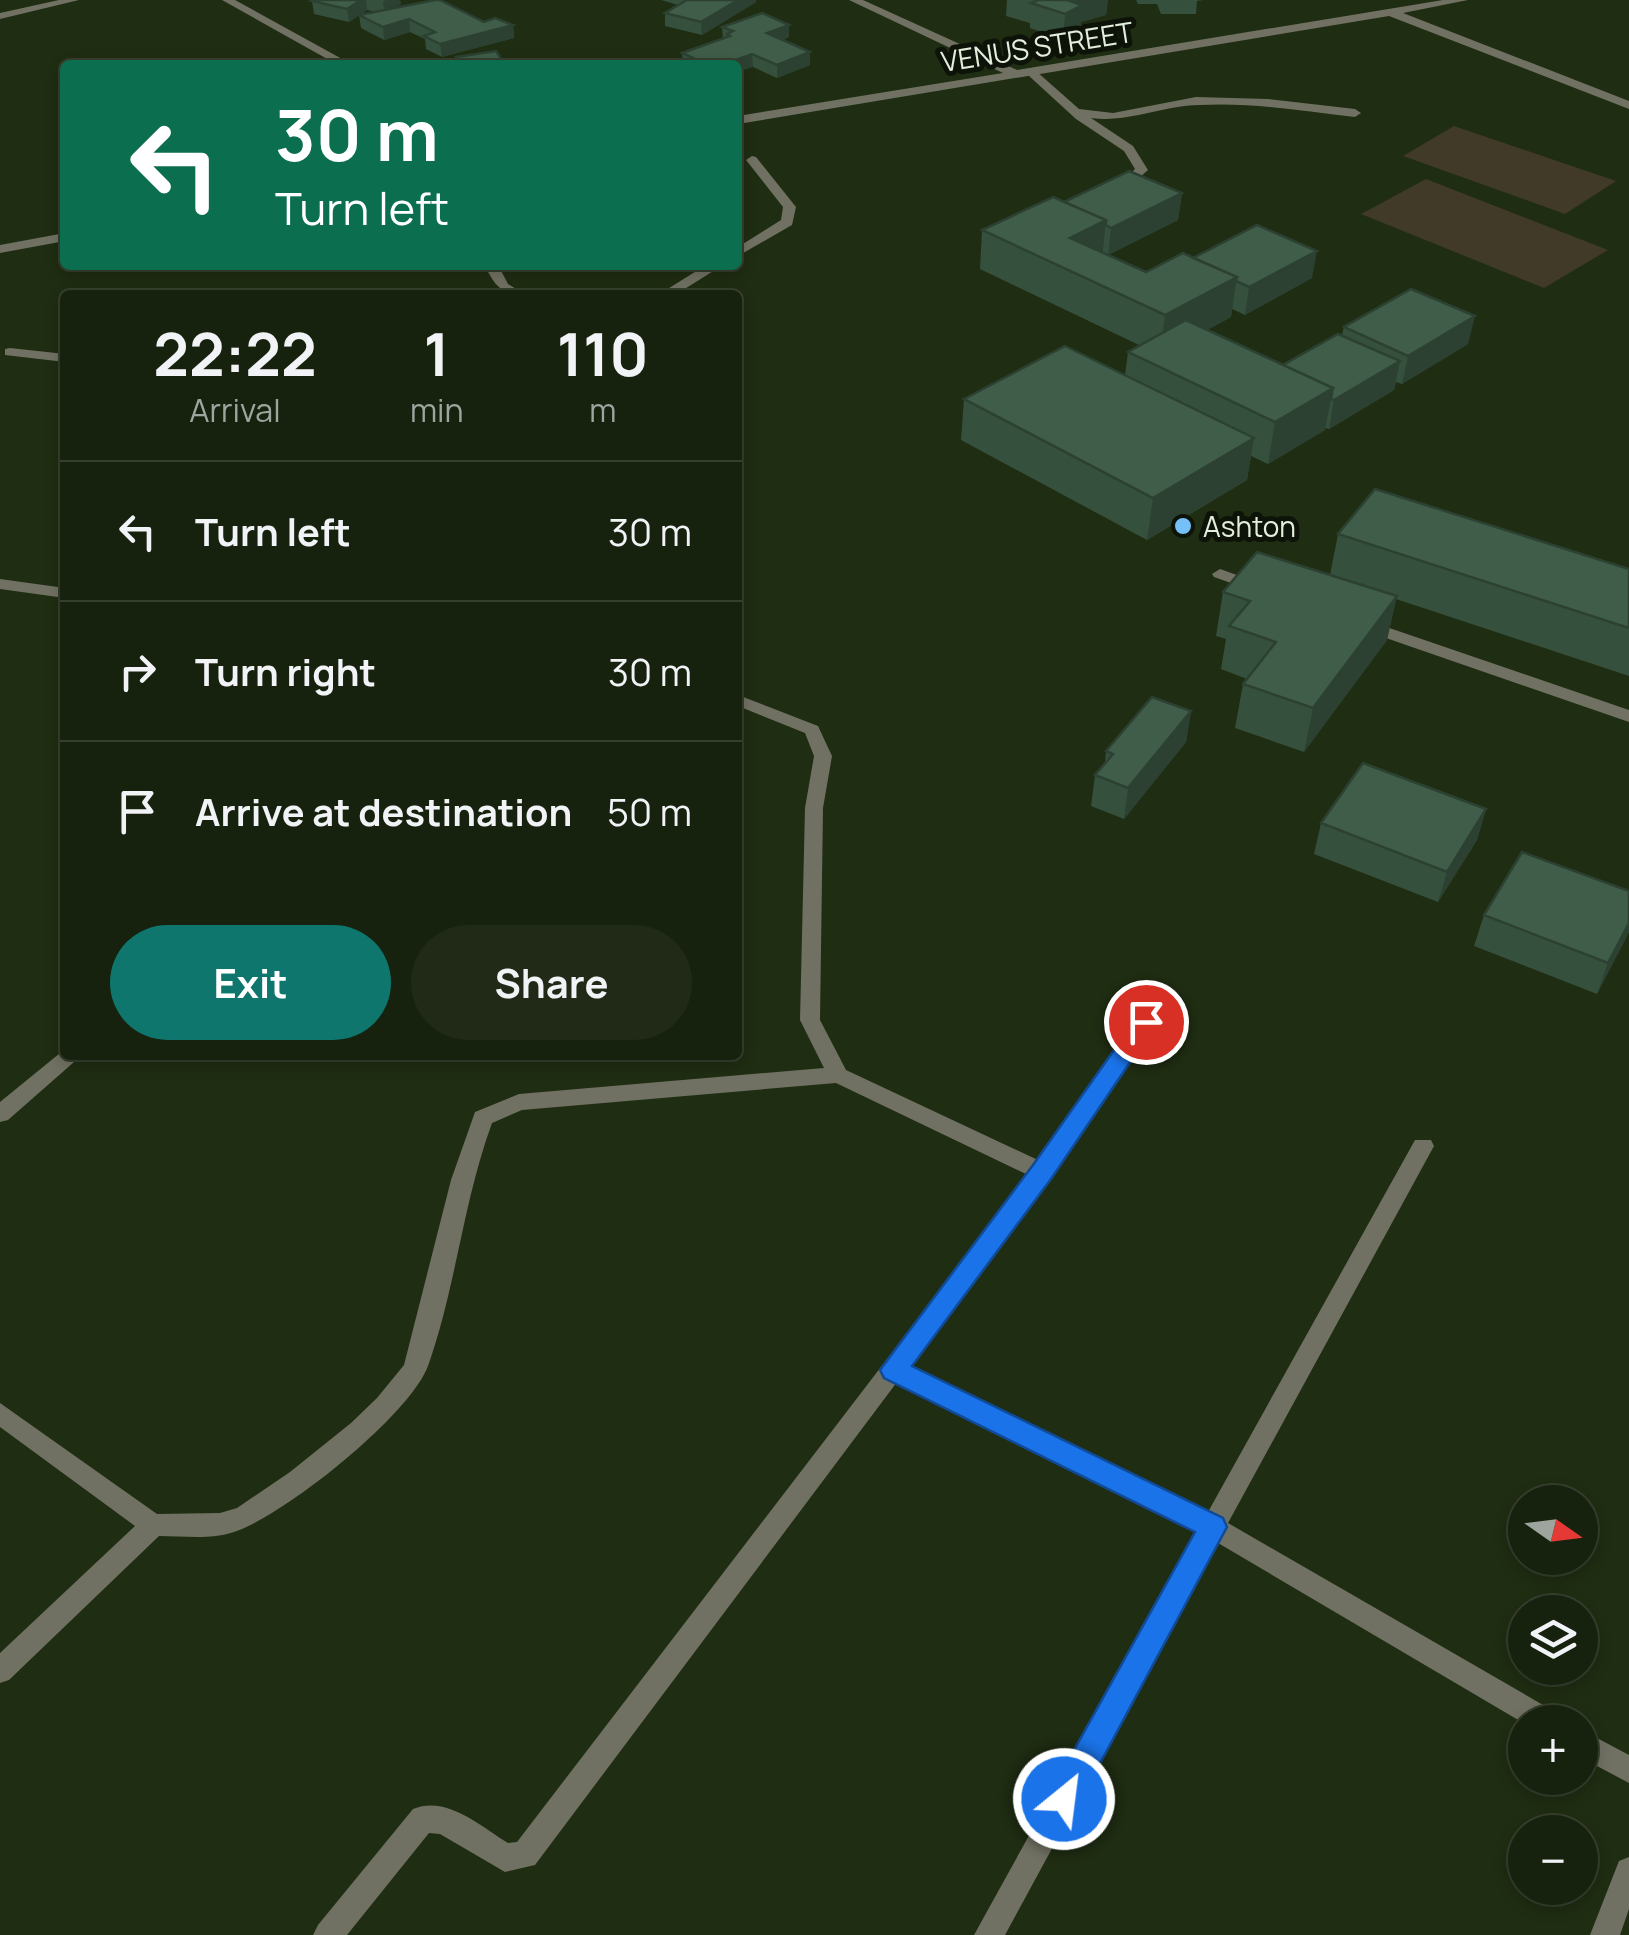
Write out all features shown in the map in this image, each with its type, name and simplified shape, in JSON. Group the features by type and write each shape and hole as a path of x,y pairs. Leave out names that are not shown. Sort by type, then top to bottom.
{"street":[{"path":"0,16 74,0"},
{"path":"227,0 338,60"},
{"path":"854,0 1025,74 1129,149 1142,170 1108,204"},
{"name":"VENUS STREET","path":"742,119 1463,0"},
{"path":"1392,12 1629,105"},
{"path":"1074,112 1113,117 1196,101 1268,103 1355,113"},
{"path":"742,250 788,222 790,207 752,160"},
{"path":"0,248 60,238"},
{"path":"494,270 510,290"},
{"path":"674,290 708,270"},
{"path":"495,290 503,286"},
{"path":"10,352 60,357"},
{"path":"1220,574 1276,594"},
{"path":"0,584 60,593"},
{"path":"1350,619 1629,716"},
{"path":"742,702 812,730 823,756 814,808 810,1020 838,1074"},
{"path":"328,1935 424,1819 444,1820 506,1858 525,1856 1042,1172 1166,992"},
{"path":"0,1114 66,1060"},
{"path":"0,1414 153,1524 232,1523 331,1456 386,1408 414,1372 462,1167 483,1118 519,1102 838,1074 1042,1172"},
{"path":"990,1935 1422,1146"},
{"path":"894,1370 1213,1527 1518,1705"},
{"path":"0,1670 153,1524"},
{"path":"1598,1752 1629,1770"},
{"path":"1604,1935 1629,1871"}],"shaded area":[{"path":"1454,126 1616,181 1565,214 1403,156"},
{"path":"1426,179 1608,250 1544,288 1361,214"}],"building":[{"path":"361,0 347,9 312,1"},
{"path":"435,0 484,22 495,18 513,25 440,44 424,36 435,32 409,19 383,27 359,15"},
{"path":"687,0 738,0 701,22 665,13"},
{"path":"1073,0 1070,1 1082,5 1065,14 1031,3"},
{"path":"762,13 789,25 767,33 810,52 777,65 752,54 736,60 697,60 682,53 730,36 727,34 733,31 722,27"},
{"path":"496,51 502,60 458,60 456,57"},
{"path":"1129,171 1182,193 1111,228 1106,220 1064,202"},
{"path":"1053,197 1106,220 1070,238 1146,272 1183,253 1237,277 1165,315 982,230"},
{"path":"1257,225 1317,251 1249,287 1236,281 1237,277 1193,258"},
{"path":"1411,289 1475,316 1408,356 1344,327"},
{"path":"1186,320 1333,388 1275,422 1128,352"},
{"path":"1338,334 1400,361 1334,400 1333,388 1283,365"},
{"path":"1065,346 1254,438 1153,498 964,399"},
{"path":"1375,489 1629,569 1629,628 1338,534"},
{"path":"1257,552 1397,596 1313,708 1243,684 1276,642 1229,626 1250,601 1223,592"},
{"path":"1152,697 1191,711 1128,788 1095,775 1113,754 1106,751"},
{"path":"1363,763 1486,809 1447,872 1321,823"},
{"path":"1522,852 1629,891 1629,923 1608,963 1484,915"}],"place":[{"name":"Ashton","path":"1183,526"}],"route":[{"path":"1064,1799 1213,1527 894,1370 1042,1172 1146,1022"}]}
